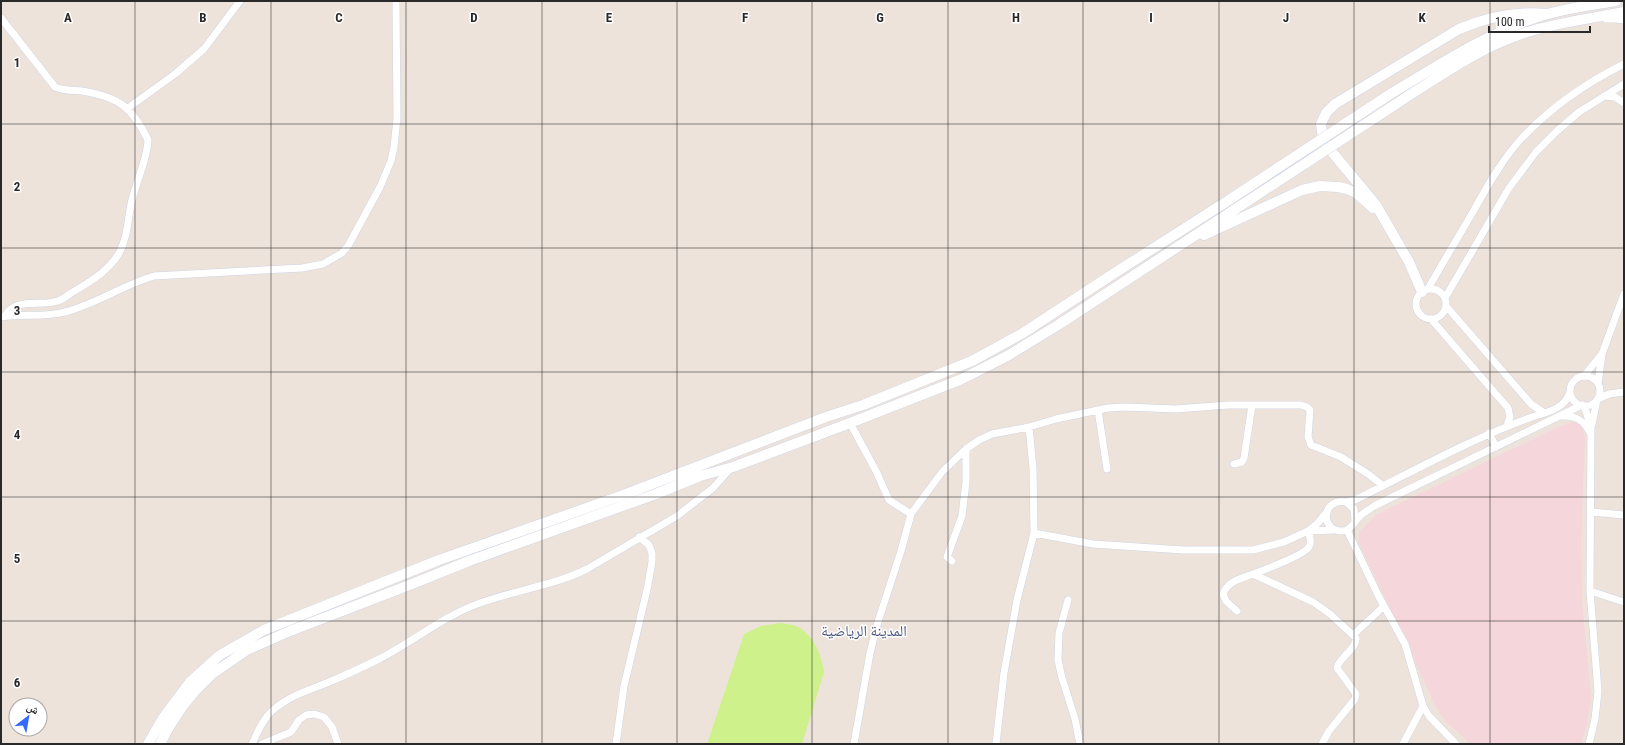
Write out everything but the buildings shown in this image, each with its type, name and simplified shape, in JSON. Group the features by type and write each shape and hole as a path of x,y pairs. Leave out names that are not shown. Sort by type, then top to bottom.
{"main road":[{"path":"148,744 163,718 190,682 220,655 264,630 439,560 626,494 826,417 863,405 972,361 1023,333 1435,65 1478,41 1515,25 1546,14 1616,1"},
{"path":"160,744 178,713 196,691 212,674 247,650 290,631 469,561 656,494 700,476 733,467 962,379 981,370 1058,325 1456,65 1502,42 1530,31 1624,12"},
{"path":"1425,290 1370,196 1327,146 1323,139 1321,124 1330,108 1340,100 1460,29 1476,23 1512,14 1546,14"},
{"path":"1170,251 1302,190 1320,186 1338,187 1356,193 1382,215"}],"street":[{"path":"128,108 175,74 204,49 240,1"},
{"path":"3,316 46,315 64,312 88,304 132,284 154,276 242,270 302,268 323,264 342,253 356,233 380,187 391,161 394,147 397,105 396,1"},
{"path":"1,18 55,87 84,92 122,104 128,108 148,140 146,153 132,198 124,242 120,252 98,275 59,301 18,305 8,310 3,316"},
{"path":"1590,18 1624,20"},
{"path":"1507,425 1510,417 1508,408 1431,319 1421,315 1416,306 1418,296 1425,290 1492,177 1520,140 1543,118 1570,96 1624,64"},
{"path":"1431,319 1442,313 1445,302 1509,188 1526,164 1557,131 1580,112 1624,84"},
{"path":"1603,96 1615,97 1624,103"},
{"path":"1425,290 1438,290 1445,302 1531,404 1544,413"},
{"path":"1591,426 1597,400 1600,395 1599,384 1602,354 1624,294"},
{"path":"1308,532 1318,523 1331,504 1341,501 1346,502 1355,500 1382,485 1489,433 1507,425 1544,413 1563,404 1570,392 1572,383 1584,376 1602,354"},
{"path":"1584,376 1594,379 1607,390 1624,392"},
{"path":"1570,392 1574,400 1583,406 1591,426 1592,438 1590,592 1598,691 1595,719 1589,744"},
{"path":"1034,533 1092,544 1183,550 1246,550 1266,548 1308,532 1347,530 1355,521 1374,506 1558,417 1583,406 1589,405 1616,392"},
{"path":"854,744 870,653 877,625 902,551 911,514 942,472 966,449 979,440 992,434 1029,427 1056,419 1098,410 1125,407 1176,409 1228,405 1295,404 1307,407 1311,414 1308,436 1311,445 1341,457 1356,465 1382,485"},
{"path":"1234,464 1242,462 1244,458 1252,405"},
{"path":"1098,410 1107,469"},
{"path":"1558,417 1571,416 1582,421 1590,432 1592,438"},
{"path":"850,423 876,471 889,500 911,514"},
{"path":"996,744 1004,673 1014,613 1034,533 1033,460 1029,427"},
{"path":"1489,433 1496,447"},
{"path":"952,561 947,557 962,516 966,482 966,449"},
{"path":"252,744 265,718 273,710 297,695 337,679 380,659 459,612 485,601 573,576 587,569 677,516 713,488 733,467"},
{"path":"1346,502 1354,509 1355,521"},
{"path":"1590,512 1624,515"},
{"path":"1326,513 1328,523 1335,530"},
{"path":"1347,530 1384,606 1405,644 1422,706 1429,716 1456,744"},
{"path":"1237,611 1226,601 1223,594 1229,585 1306,550 1311,542 1308,532"},
{"path":"616,744 624,686 647,590 652,562 652,553 649,545 639,537"},
{"path":"1253,574 1313,602 1330,614 1356,638 1356,642 1338,663 1337,668 1356,694 1355,699 1329,731 1322,744"},
{"path":"1590,592 1624,602"},
{"path":"1068,600 1059,633 1058,660 1075,719 1080,744"},
{"path":"1353,635 1384,606"},
{"path":"1403,744 1422,706"},
{"path":"262,744 291,732 299,720 310,714 324,717 332,727 338,744"}],"shaded area":[{"path":"1573,422 1582,427 1585,437 1581,541 1582,601 1591,698 1587,723 1581,744 1471,744 1446,722 1437,709 1359,543 1359,533 1376,515 1558,427"}],"green space":[{"path":"781,623 798,627 810,637 819,653 824,672 802,744 707,744 744,634 761,626"}],"district":[{"name":"المدينة الرياضية","path":"864,631"}]}
